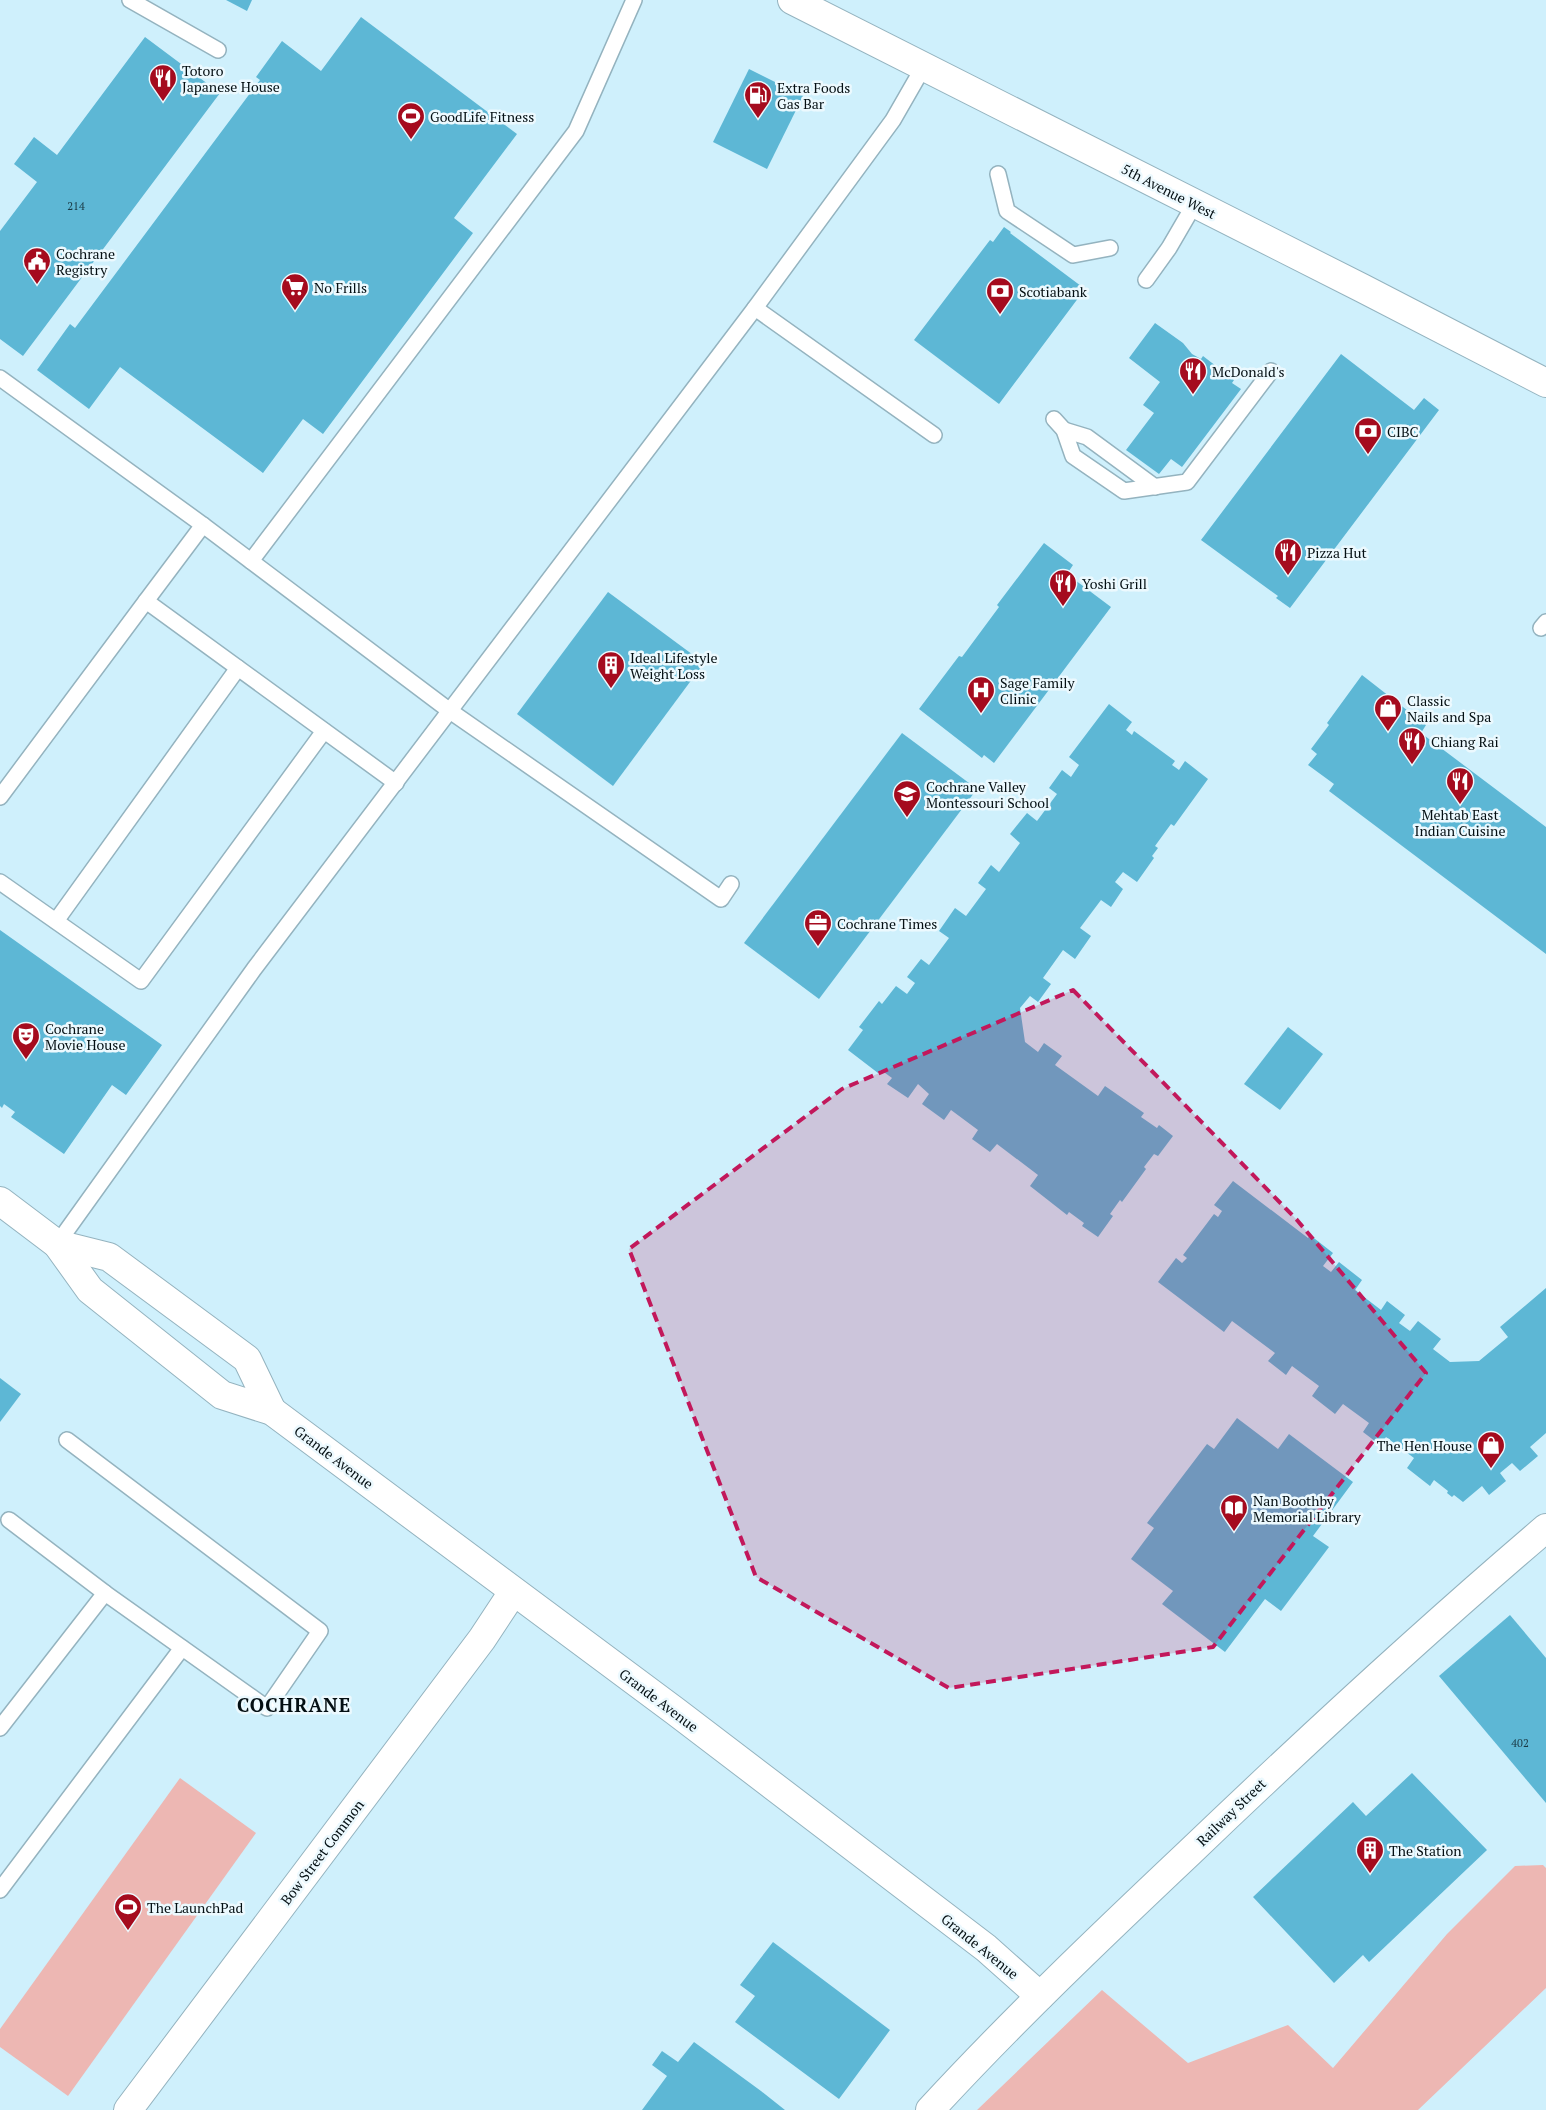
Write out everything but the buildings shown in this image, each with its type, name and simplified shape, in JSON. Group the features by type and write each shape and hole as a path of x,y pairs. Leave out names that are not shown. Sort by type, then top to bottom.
{"street":[{"name":"5th Avenue West","path":"792,0 1546,383"},
{"name":"Grande Avenue","path":"0,1200 57,1244 90,1290 222,1395 272,1411 675,1711 978,1942 1040,1996"},
{"name":"Grande Avenue","path":"57,1244 109,1257 247,1359 272,1411"},
{"name":"Railway Street","path":"930,2110 992,2043 1290,1757 1546,1528"},
{"name":"Bow Street Common","path":"128,2110 482,1638 514,1592"}],"lane":[{"path":"130,0 218,50"},
{"path":"250,562 576,131 634,0"},
{"path":"57,1244 254,969 755,308 893,120 924,66"},
{"path":"998,174 1007,211 1073,255 1110,248"},
{"path":"1146,280 1169,248 1194,205"},
{"path":"755,308 934,435"},
{"path":"1155,487 1087,437 1059,425 1073,456 1124,491 1155,487 1187,482 1271,371"},
{"path":"0,378 203,525 450,711 721,899 731,884"},
{"path":"0,797 203,525"},
{"path":"146,601 396,783"},
{"path":"56,921 238,668"},
{"path":"0,882 141,981 324,731"},
{"path":"9,1520 105,1593 267,1708 320,1631 67,1440"},
{"path":"0,1728 105,1593"},
{"path":"0,1890 182,1648"}],"highlighted area":[{"path":"1073,990 1297,1220 1426,1373 1213,1647 949,1688 756,1577 629,1249 842,1089"}],"shaded area":[{"name":"The LaunchPad","path":"180,1778 256,1833 68,2096 0,2047 0,2029"},
{"path":"1543,1865 1546,1868 1546,1988 1418,2110 977,2110 1102,1990 1188,2063 1288,2025 1333,2068 1447,1934 1515,1866"}],"place":[{"name":"Totoro Japanese House","path":"163,102"},
{"name":"Extra Foods Gas Bar","path":"758,119"},
{"name":"GoodLife Fitness","path":"411,140"},
{"name":"Cochrane Registry","path":"37,285"},
{"name":"No Frills","path":"295,311"},
{"name":"Scotiabank","path":"1000,315"},
{"name":"McDonald's","path":"1193,395"},
{"name":"CIBC","path":"1368,455"},
{"name":"Pizza Hut","path":"1288,576"},
{"name":"Yoshi Grill","path":"1063,607"},
{"name":"Ideal Lifestyle Weight Loss","path":"611,689"},
{"name":"Sage Family Clinic","path":"981,714"},
{"name":"Classic Nails and Spa","path":"1388,732"},
{"name":"Chiang Rai","path":"1412,765"},
{"name":"Mehtab East Indian Cuisine","path":"1460,805"},
{"name":"Cochrane Valley Montessouri School","path":"907,818"},
{"name":"Cochrane Times","path":"818,947"},
{"name":"Cochrane Movie House","path":"26,1060"},
{"name":"The Hen House","path":"1491,1469"},
{"name":"Nan Boothby Memorial Library","path":"1234,1532"},
{"name":"The Station","path":"1370,1874"},
{"name":"The LaunchPad","path":"128,1931"}],"district":[{"name":"COCHRANE","path":"294,1704"}]}
